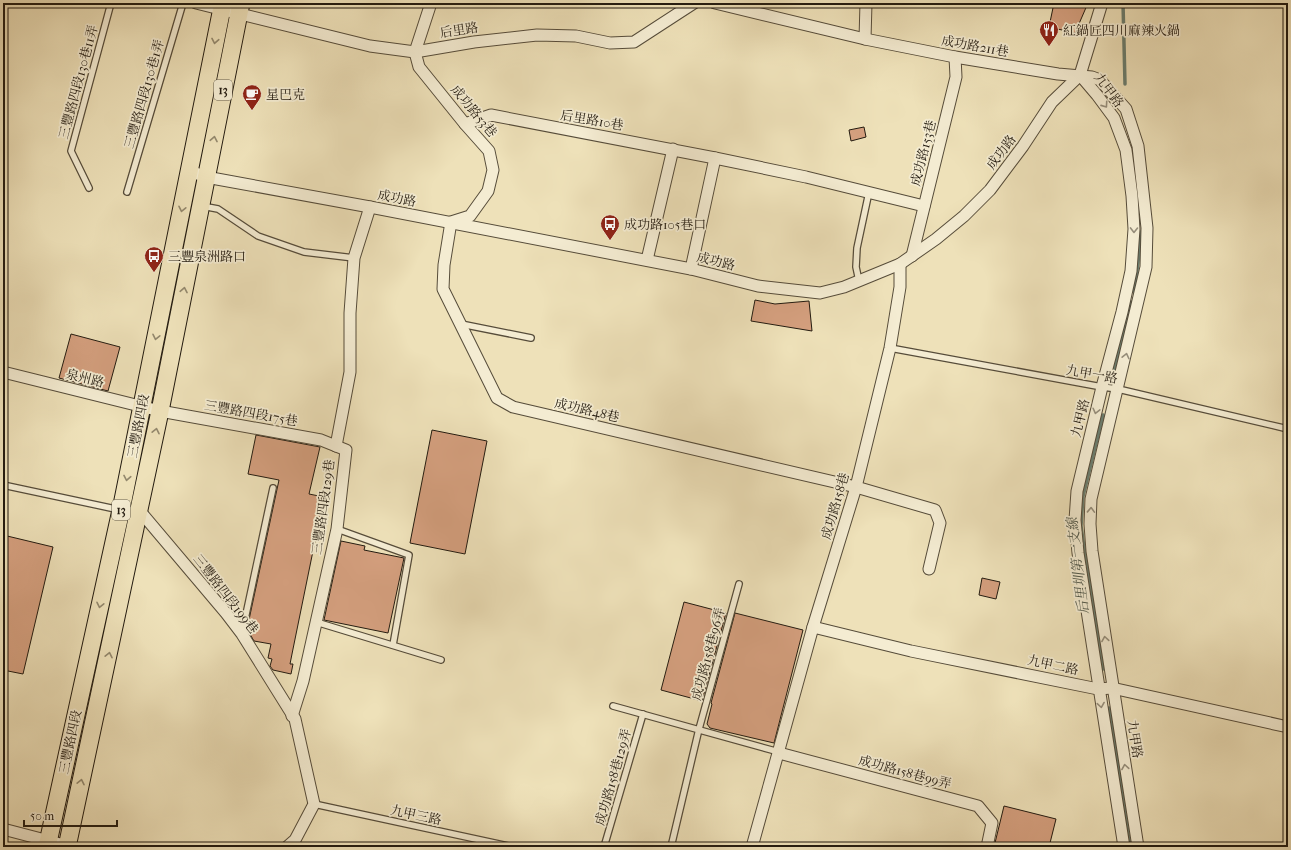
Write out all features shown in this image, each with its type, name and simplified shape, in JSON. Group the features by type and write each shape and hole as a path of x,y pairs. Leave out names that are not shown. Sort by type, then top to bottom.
{"main road":[{"name":"三豐路四段","path":"47,844 121,510 223,6"},
{"name":"三豐路四段","path":"69,847 160,411 240,8"}],"street":[{"name":"后里路","path":"196,3 240,8 302,30 370,46 415,52 474,42 537,35 576,36 610,43 634,42 694,3"},
{"path":"415,52 431,3"},
{"name":"成功路211巷","path":"715,3 865,39 955,57 1058,74 1080,75"},
{"path":"865,39 866,3"},
{"name":"成功路","path":"190,171 206,177 647,260 691,269 758,286 820,293 844,287 900,264 964,216 990,190 1023,146 1052,102 1080,75 1102,3"},
{"name":"成功路53巷","path":"415,52 419,67 465,124 490,151 493,170 488,191 470,216 451,222"},
{"name":"成功路153巷","path":"912,256 956,77 955,57"},
{"name":"九甲路","path":"1080,75 1114,118 1126,150 1132,196 1134,229 1131,271 1126,296 1077,490 1075,520 1078,553 1098,689 1124,847"},
{"name":"九甲路","path":"1080,75 1100,80 1126,109 1138,146 1147,228 1146,267 1091,499 1090,524 1092,551 1112,688 1138,847"},
{"name":"后里路10巷","path":"465,124 491,115 673,149 806,177 924,206"},
{"path":"647,260 673,149"},
{"path":"691,269 715,158"},
{"name":"三豐路四段129巷","path":"292,716 303,680 337,529 346,450 336,446 350,372 350,313 354,258 370,207"},
{"name":"成功路48巷","path":"451,222 444,265 443,289 497,398 513,407 856,487 935,510 940,523 929,569"},
{"name":"成功路158巷","path":"752,847 813,627 856,487 890,348 900,287 900,264"},
{"name":"泉州路","path":"3,372 160,411"},
{"name":"三豐路四段175巷","path":"160,411 320,440 336,446"},
{"path":"121,510 139,510"},
{"name":"三豐路四段199巷","path":"139,510 242,634 295,719 314,804"},
{"name":"九甲二路","path":"813,627 911,651 1098,689 1112,688 1288,727"},
{"name":"成功路158巷99弄","path":"779,752 978,806 992,823 987,847"},
{"path":"287,847 295,840 314,804"},
{"path":"3,829 47,844 69,847"}],"lane":[{"name":"三豐路四段130巷11弄","path":"89,188 71,151 111,3"},
{"name":"三豐路四段130巷1弄","path":"127,192 183,3"},
{"path":"859,281 856,267 857,248 869,192"},
{"path":"200,206 218,209 258,236 304,252 354,258"},
{"path":"1126,296 1139,298"},
{"path":"460,324 531,338"},
{"name":"九甲一路","path":"890,348 1118,389 1288,429"},
{"path":"3,485 121,510"},
{"path":"242,634 273,488"},
{"path":"337,529 409,555 393,645"},
{"name":"成功路158巷96弄","path":"671,847 699,730 739,584"},
{"path":"316,622 441,660"},
{"path":"613,706 779,752"},
{"name":"成功路158巷129弄","path":"604,847 643,714"},
{"path":"1116,797 1130,796"},
{"name":"九甲三路","path":"314,804 513,847"}],"building":[{"path":"1054,3 1088,3 1075,33 1049,27"},
{"path":"864,127 866,137 851,141 849,130"},
{"path":"755,300 775,304 809,301 812,331 751,321"},
{"path":"71,334 120,347 108,391 59,378"},
{"path":"432,430 487,441 465,554 410,543"},
{"path":"256,435 320,447 309,494 324,497 290,664 293,664 291,674 273,670 270,666 272,659 268,658 271,644 254,641 247,629 279,480 248,474"},
{"path":"3,535 53,547 23,674 3,670"},
{"path":"341,541 365,546 364,550 404,558 388,633 324,620"},
{"path":"982,578 1000,582 996,599 979,595"},
{"path":"684,602 726,613 702,701 661,690"},
{"path":"735,613 803,630 774,743 710,728 707,724 711,703"},
{"path":"1004,806 1056,819 1049,847 994,847"}],"waterway":[{"name":"后里圳第一支線","path":"1123,3 1125,84"},
{"name":"后里圳第一支線","path":"1131,148 1133,159"},
{"name":"后里圳第一支線","path":"1133,291 1138,261 1139,231"},
{"name":"后里圳第一支線","path":"1114,371 1131,302"},
{"name":"后里圳第一支線","path":"1103,415 1083,496 1081,526 1103,669"},
{"name":"后里圳第一支線","path":"1109,708 1130,847"}],"place":[{"name":"紅鍋匠四川麻辣火鍋","path":"1049,47"},
{"name":"星巴克","path":"252,111"},
{"name":"成功路105巷口","path":"610,241"},
{"name":"三豐泉洲路口","path":"154,273"}]}
